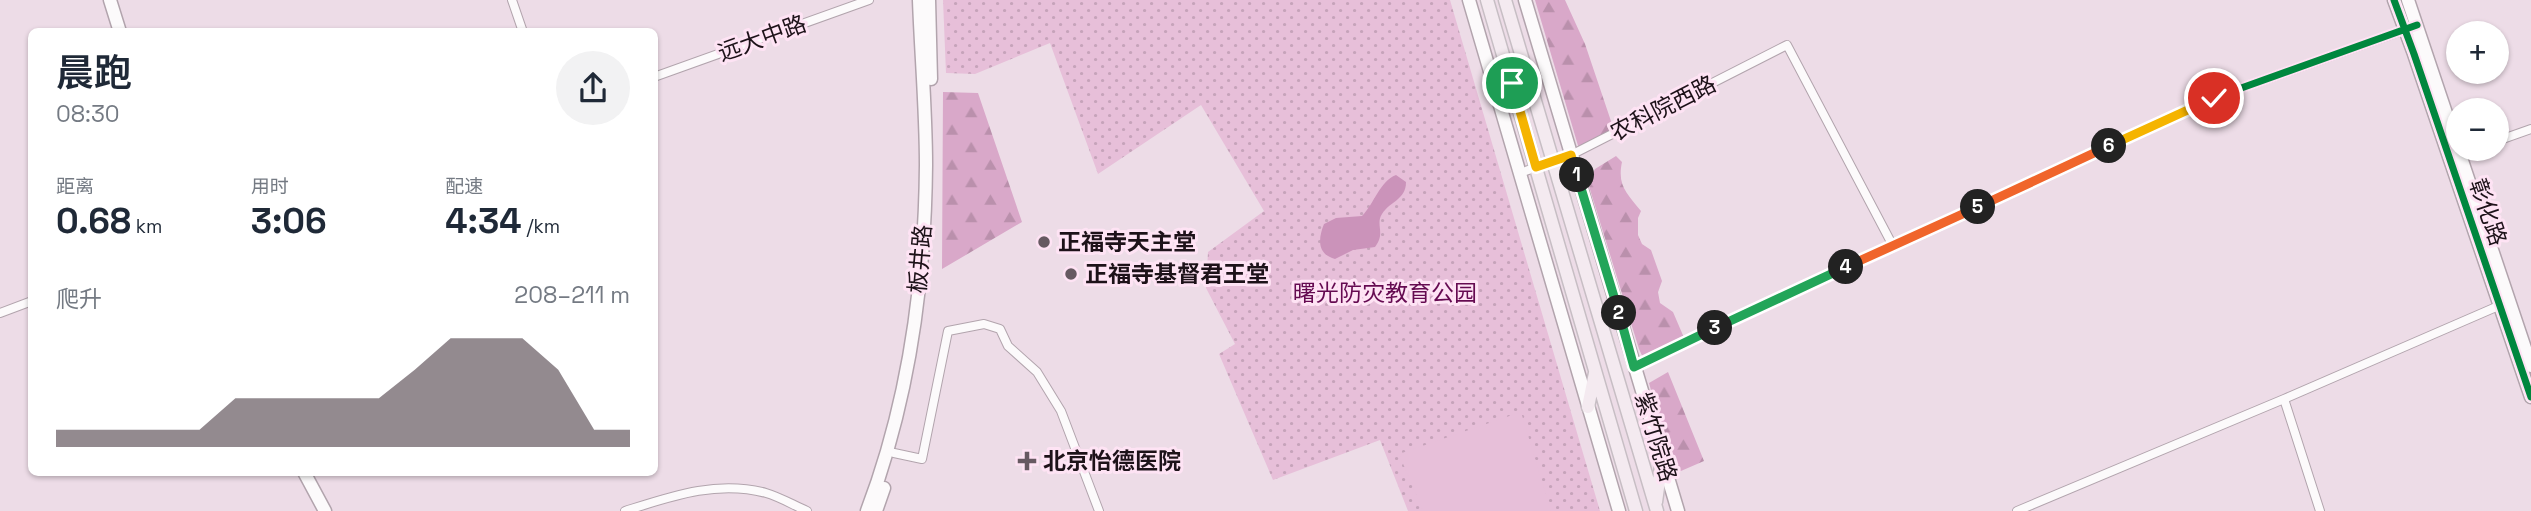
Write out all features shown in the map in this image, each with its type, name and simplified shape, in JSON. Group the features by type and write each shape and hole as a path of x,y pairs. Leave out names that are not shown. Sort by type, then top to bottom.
{"main road":[{"name":"紫竹院路","path":"1488,0 1636,511"},
{"name":"紫竹院路","path":"1505,0 1656,508"},
{"path":"1511,0 1511,20"},
{"path":"1588,407 1595,369"},
{"path":"1656,508 1662,459"}],"street":[{"path":"110,0 119,28"},
{"path":"512,0 522,28"},
{"name":"远大中路","path":"658,76 869,0"},
{"name":"板井路","path":"868,509 897,411 914,323 922,250 926,167 919,0"},
{"path":"868,509 894,453 904,412 921,323 930,250 932,143 929,0"},
{"path":"1469,0 1619,511"},
{"name":"紫竹院路","path":"1525,0 1678,511"},
{"name":"彰化路","path":"2394,0 2411,27 2446,133"},
{"name":"彰化路","path":"2411,1 2411,27"},
{"path":"1634,367 2219,96 2411,27"},
{"name":"农科院西路","path":"1520,173 1571,155 1787,45 1893,246"},
{"path":"2509,137 2531,129"},
{"name":"彰化路","path":"2455,161 2504,304 2531,397"},
{"path":"0,313 28,302"},
{"path":"2017,511 2284,400 2504,304"},
{"name":"彰化路","path":"2504,304 2531,366"},
{"path":"894,453 922,458 948,331 984,324 1000,329 1008,346 1037,372 1061,411 1099,511"},
{"path":"2284,400 2320,511"},
{"path":"306,476 325,511"},
{"path":"625,511 716,487 769,494 807,511"}],"green space":[{"name":"曙光防灾教育公园","path":"943,0 1450,0 1600,511 1408,511 1380,440 1273,480 1219,354 1235,344 1206,288 1208,252 1264,211 1201,105 1098,174 1050,43 975,74 946,73"},
{"path":"1535,0 1565,0 1585,44 1614,130 1579,149"},
{"path":"943,92 978,93 1022,222 942,269"},
{"path":"1616,156 1622,162 1621,177 1624,189 1641,211 1638,218 1638,235 1642,244 1651,250 1662,281 1658,292 1660,303 1673,312 1685,340 1644,360 1588,183 1595,169"},
{"path":"1668,372 1704,461 1674,474 1649,383"},
{"path":"1521,412 1551,511 1423,511 1399,454"}],"shaded area":[{"path":"1396,175 1406,182 1405,188 1401,197 1382,214 1380,237 1375,247 1353,250 1335,259 1325,254 1320,245 1324,224 1336,218 1362,216 1381,187"}],"cycle path":[{"path":"2394,0 2531,397"},
{"path":"1635,367 2219,96 2417,25"}],"place":[{"name":"正福寺天主堂","path":"1044,242"},
{"name":"正福寺基督君王堂","path":"1071,274"},
{"name":"北京怡德医院","path":"1027,461"}],"route":[{"path":"1512,83 1536,167 1571,155 1634,367 2214,98"}]}
